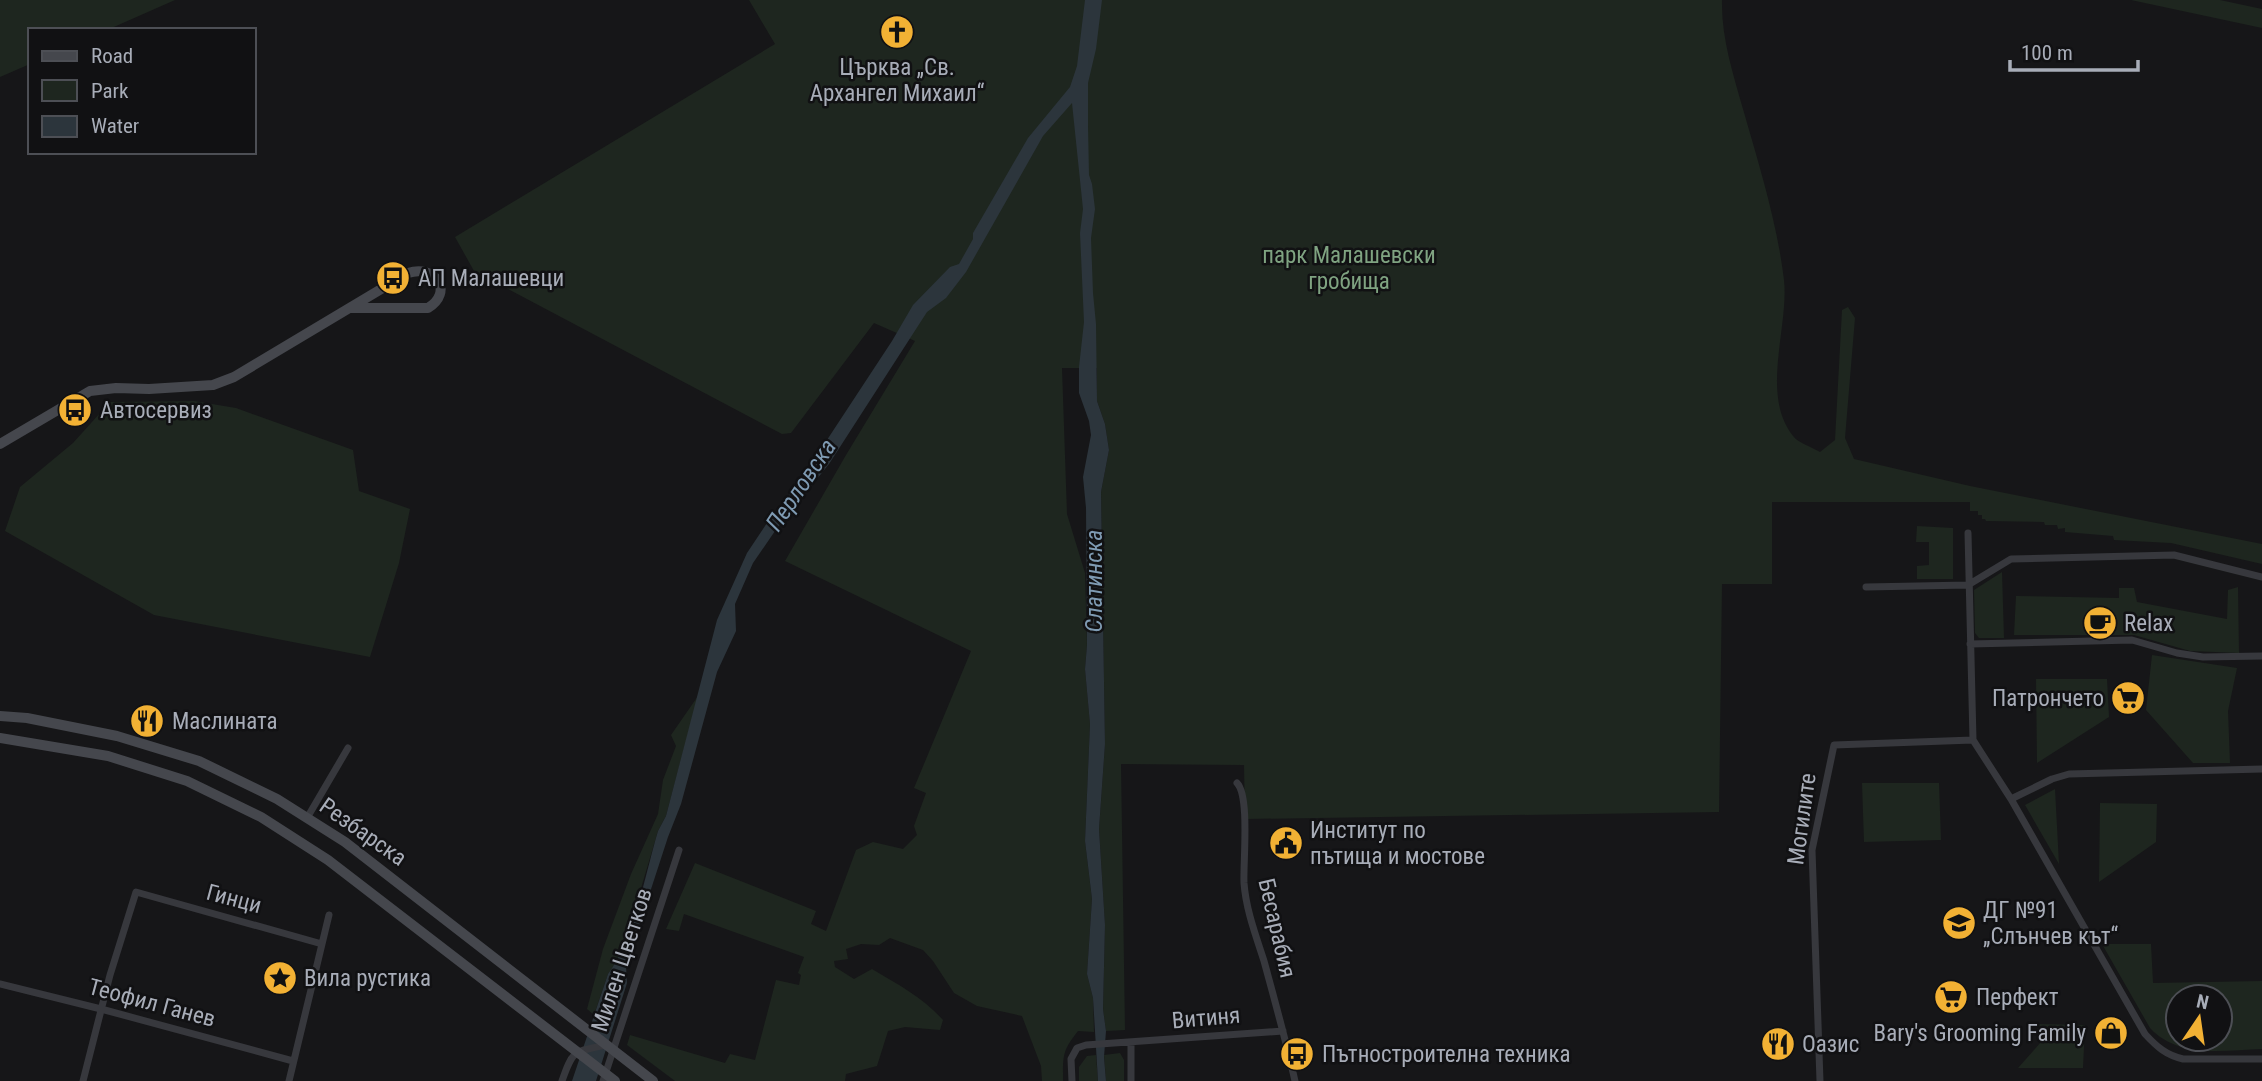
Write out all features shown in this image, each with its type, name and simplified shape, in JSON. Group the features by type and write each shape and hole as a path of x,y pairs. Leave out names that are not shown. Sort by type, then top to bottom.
{"street":[{"path":"0,444 90,391 202,386 234,377 351,307 415,271 431,274 440,284 438,299 428,308 351,307"},
{"path":"1968,533 1973,740 2011,799 2145,1034 2158,1048 2183,1059 2262,1059"},
{"path":"1866,587 1968,585 2011,559 2175,555 2262,577"},
{"path":"1970,644 2133,640 2177,653 2203,657 2262,656"},
{"name":"Резбарска","path":"0,716 27,718 117,736 199,761 277,799 345,842 653,1081"},
{"name":"Резбарска","path":"0,738 107,756 187,781 261,817 328,860 577,1052 604,1077 615,1081"},
{"name":"Могилите","path":"1820,1081 1812,850 1834,745 1973,740"},
{"path":"307,818 348,748"},
{"path":"2011,799 2052,779 2069,774 2262,769"},
{"name":"Бесарабия","path":"1237,783 1241,787 1245,819 1244,884 1248,906 1295,1081"},
{"name":"Милен Цветков","path":"604,1077 610,1048 679,850"},
{"name":"Гинци","path":"101,1009 136,892 322,944"},
{"path":"289,1081 329,915"},
{"name":"Теофил Ганев","path":"0,984 293,1061"},
{"path":"83,1081 101,1009"},
{"name":"Витиня","path":"1072,1081 1071,1059 1077,1048 1086,1045 1283,1031"},
{"path":"1131,1081 1132,1043"},
{"name":"Милен Цветков","path":"562,1081 569,1060 577,1052 610,1048"}],"green space":[{"path":"0,0 175,0 112,28 28,28 28,65 0,77"},
{"name":"парк Малашевски гробища","path":"749,0 1722,0 1728,55 1767,194 1781,258 1784,299 1778,360 1778,401 1783,419 1793,436 1820,452 1835,440 1842,310 1848,307 1855,318 1845,438 1854,459 1970,486 2262,544 2262,564 2171,543 2114,540 2113,536 2065,532 2065,528 2058,529 2057,525 2045,525 2044,522 1986,521 1982,519 1982,515 1978,515 1978,511 1970,511 1970,502 1772,502 1772,584 1722,584 1719,812 1245,819 1244,765 1121,764 1125,1030 1106,1031 1103,1009 1105,925 1099,829 1105,744 1101,492 1109,450 1105,424 1097,401 1097,368 1062,368 1067,514 1085,573 1085,669 1090,724 1085,841 1092,899 1087,974 1093,998 1094,1032 1078,1031 1069,1044 1064,1059 1063,1081 1042,1081 1041,1066 1022,1016 977,1006 954,993 923,950 890,938 879,945 861,944 846,949 848,959 834,961 835,967 854,979 872,969 892,980 943,1020 940,1030 905,1027 888,1031 877,1066 846,1074 845,1081 675,1081 627,1045 630,1035 725,1063 730,1054 755,1060 776,980 799,985 801,975 798,973 804,957 684,914 679,931 666,929 695,863 816,911 811,924 826,931 856,850 873,842 903,849 917,835 914,826 926,793 914,788 971,651 785,561 915,341 874,323 791,433 782,434 474,271 455,237 775,44"},
{"path":"2131,0 2220,0 2262,9 2262,28"},
{"path":"194,401 236,408 353,450 359,491 410,509 399,563 370,657 154,615 5,531 20,487 73,443 110,402"},
{"path":"1917,526 1953,528 1953,579 1917,579 1917,566 1929,565 1929,542 1916,542"},
{"path":"2002,572 2004,638 1979,638 1975,633 1974,590"},
{"path":"2238,587 2239,653 2190,651 2134,635 2014,635 2016,596 2119,598 2119,588 2134,588 2137,602 2227,619 2228,590"},
{"path":"2152,655 2237,668 2228,711 2230,763 2193,763 2146,710"},
{"path":"2036,679 2107,679 2109,717 2037,763"},
{"path":"698,696 666,816 658,831 625,942 617,962 608,974 594,1015 587,1009 603,949 631,874 658,814 663,780 676,746 671,735"},
{"path":"1862,783 1939,783 1941,840 1864,842"},
{"path":"2055,789 2059,864 2025,805"},
{"path":"2100,803 2157,804 2156,842 2099,882"},
{"path":"2102,944 2151,944 2153,983 2262,981 2262,1049 2234,1050 2234,983 2164,983 2164,1039 2150,1028"},
{"path":"2036,1024 2085,1025 2083,1068 2018,1068 2041,1042"},
{"path":"1120,1053 1124,1060 1124,1081 1106,1081 1104,1055"},
{"path":"1096,1055 1098,1081 1079,1081 1079,1067 1087,1056"}],"water":[{"path":"1085,0 1102,0 1096,49 1088,83 1088,126 1089,175 1095,209 1091,238 1097,401 1105,424 1109,450 1101,492 1105,744 1099,829 1105,925 1103,1009 1106,1081 1098,1081 1093,998 1087,974 1092,899 1085,841 1090,724 1085,669 1086,508 1083,477 1091,435 1079,393 1084,322 1080,233 1083,209 1072,103 1043,136 966,272 946,298 927,312 829,464 753,563 735,604 736,631 717,672 681,804 626,966 627,983 596,1081 572,1081 608,974 632,925 658,831 666,816 717,620 747,553 800,481 913,305 950,267 959,264 973,239 973,233 1028,138 1070,87 1077,66"}],"place":[{"name":"Църква „Св. Архангел Михаил“","path":"897,32"},
{"name":"АП Малашевци","path":"393,278"},
{"name":"Автосервиз","path":"75,410"},
{"name":"Relax","path":"2100,623"},
{"name":"Патрончето","path":"2128,698"},
{"name":"Маслината","path":"147,721"},
{"name":"Институт по пътища и мостове","path":"1286,843"},
{"name":"ДГ №91 „Слънчев кът“","path":"1959,923"},
{"name":"Вила рустика","path":"280,978"},
{"name":"Перфект","path":"1951,997"},
{"name":"Bary's Grooming Family","path":"2111,1033"},
{"name":"Оазис","path":"1778,1044"},
{"name":"Пътностроителна техника","path":"1297,1054"}],"water label":[{"name":"Перловска","path":"801,485"},
{"name":"Слатинска","path":"1094,581"}]}
